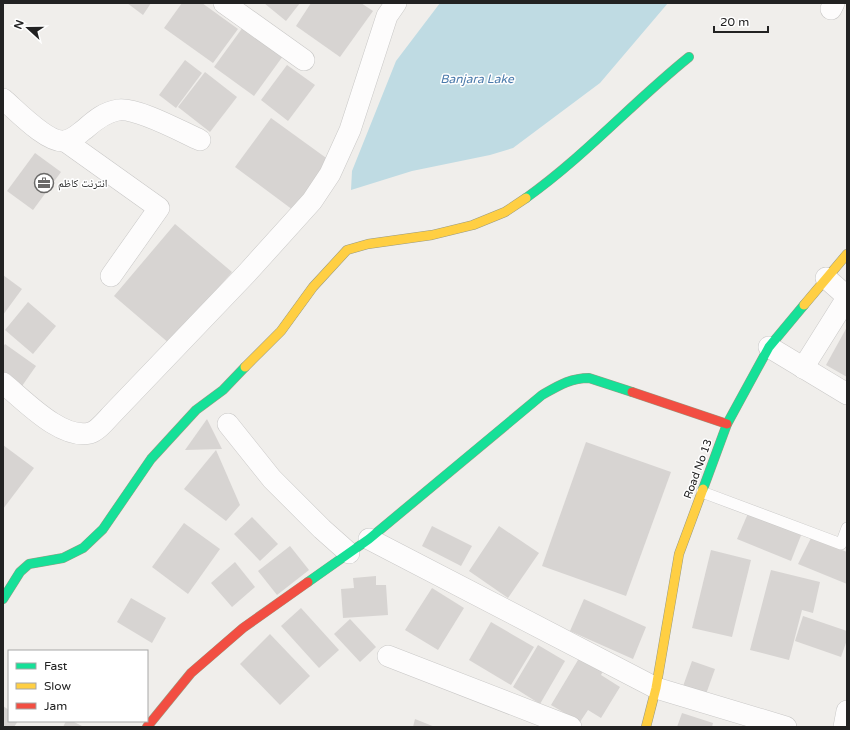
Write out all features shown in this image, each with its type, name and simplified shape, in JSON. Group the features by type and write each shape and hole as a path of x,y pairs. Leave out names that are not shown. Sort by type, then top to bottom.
{"street":[{"path":"224,3 304,60"},
{"path":"3,383 51,422 78,434 91,432 113,413 247,273 312,200 330,174 350,130 387,16 396,3"},
{"path":"3,599 20,572 29,564 63,558 83,548 103,529 151,459 196,410 224,390 281,330 313,287 347,250 368,244 432,235 473,225 505,212 542,186 579,156 657,83 689,57"},
{"path":"3,99 47,136 58,141 65,141 74,138 106,113 120,109 135,112 162,122 200,140"},
{"path":"65,141 159,208 111,276"},
{"name":"Road No 13","path":"646,727 656,688 679,554 727,424 769,347 847,254"},
{"path":"803,368 845,301 843,293 826,278"},
{"path":"769,347 847,394"},
{"path":"147,727 191,673 237,633 369,539 542,395 576,377 590,378 727,424"},
{"path":"228,424 272,479 322,529 349,553"},
{"path":"369,539 656,688 784,727"},
{"path":"388,656 571,727"},
{"path":"844,727 847,711"}],"lane":[{"path":"702,492 841,544 847,528"}],"water":[{"name":"Banjara Lake","path":"440,3 668,3 600,83 513,148 490,155 412,171 351,190 352,171 396,61"}],"building":[{"path":"127,3 151,3 143,15"},
{"path":"182,3 202,3 238,29 213,63 164,28"},
{"path":"264,3 300,3 286,21"},
{"path":"311,3 361,3 373,11 340,57 296,26"},
{"path":"243,27 283,56 254,96 214,67"},
{"path":"185,60 202,73 176,108 159,95"},
{"path":"287,65 315,85 288,121 261,100"},
{"path":"205,72 237,97 210,132 178,107"},
{"path":"271,118 329,160 293,210 235,167"},
{"path":"35,153 61,172 33,210 7,191"},
{"path":"175,224 232,272 170,344 114,296"},
{"path":"3,275 22,289 3,315"},
{"path":"28,302 56,326 33,354 5,330"},
{"path":"847,327 847,377 826,365"},
{"path":"5,344 36,366 22,386 3,373 3,347"},
{"path":"207,419 222,449 185,450"},
{"path":"586,442 671,472 626,596 542,566"},
{"path":"3,445 34,468 3,509"},
{"path":"216,450 240,505 226,521 184,489"},
{"path":"749,511 802,533 791,561 737,539"},
{"path":"252,517 278,544 260,561 234,534"},
{"path":"184,523 220,549 188,594 152,567"},
{"path":"432,526 472,546 461,566 422,546"},
{"path":"499,526 539,553 508,598 469,571"},
{"path":"811,538 847,552 847,584 798,564"},
{"path":"290,546 309,570 277,595 258,571"},
{"path":"711,550 751,560 732,637 692,628"},
{"path":"235,562 255,587 232,607 211,583"},
{"path":"771,570 820,582 813,613 802,610 789,660 750,650"},
{"path":"376,576 376,585 386,585 388,615 343,618 341,589 354,588 353,578"},
{"path":"432,588 464,608 438,650 405,630"},
{"path":"131,598 166,618 152,643 117,622"},
{"path":"584,599 646,627 633,659 570,631"},
{"path":"301,608 339,650 319,668 281,626"},
{"path":"803,616 847,631 847,640 841,657 795,641"},
{"path":"350,619 376,647 360,662 334,634"},
{"path":"491,622 534,647 511,685 469,660"},
{"path":"270,634 310,676 280,705 240,664"},
{"path":"538,645 565,661 540,704 513,687"},
{"path":"581,655 604,669 601,675 620,687 601,718 588,710 580,722 551,705"},
{"path":"692,661 715,669 705,697 682,689"},
{"path":"3,706 8,709 8,722 17,722 14,727 3,727"},
{"path":"682,713 713,723 712,727 677,727"},
{"path":"415,719 435,727 413,727"},
{"path":"66,722 74,722 84,727 63,727"}],"traffic: fast":[{"path":"526,198 548,182 589,147 648,92 689,57"},
{"path":"703,489 727,424 769,347 804,305"},
{"path":"3,599 20,572 29,564 63,558 83,548 103,529 151,459 196,410 223,390 245,367"},
{"path":"308,582 369,539 542,395 570,381 582,378 589,378 632,392"}],"traffic: slow":[{"path":"245,367 281,331 313,287 347,250 368,244 432,235 473,225 505,212 526,198"},
{"path":"804,305 847,254"},
{"path":"646,727 656,688 679,554 703,489"}],"traffic: jam":[{"path":"632,392 727,424"},
{"path":"147,727 191,673 243,628 308,582"}],"place":[{"name":"انترنت كاظم","path":"44,183"}]}
